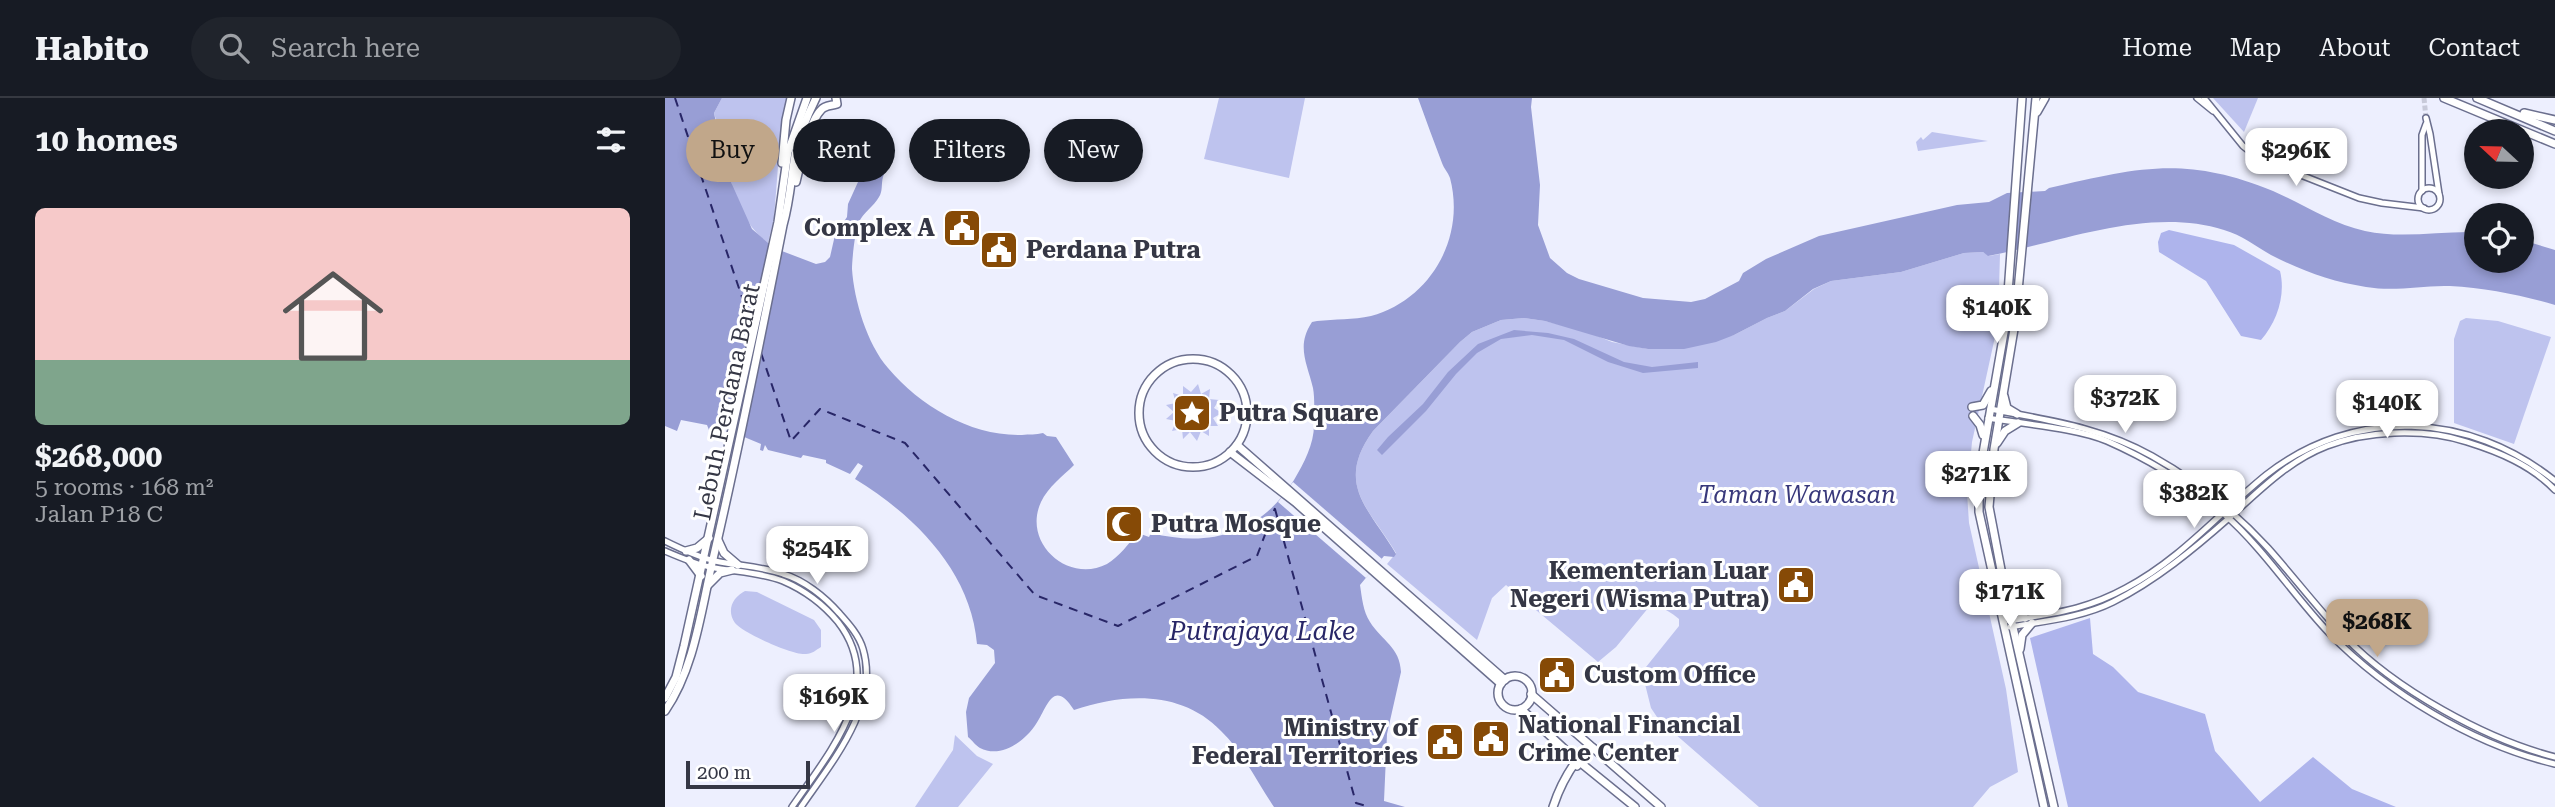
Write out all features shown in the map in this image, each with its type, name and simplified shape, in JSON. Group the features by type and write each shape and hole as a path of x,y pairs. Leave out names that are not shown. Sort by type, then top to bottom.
{"main road":[{"path":"779,203 786,120 791,98"},
{"name":"Lebuh Perdana Barat","path":"665,698 676,677 701,577 708,562 737,459 780,224 779,203 788,152 807,98"},
{"name":"Lebuh Perdana Barat","path":"714,538 727,457 780,224 790,202 796,153 815,98"},
{"path":"790,202 807,141 818,115 824,107 837,104 836,98"},
{"path":"2020,98 2010,287 1979,476 1979,512 2008,624 2044,807"},
{"path":"2036,98 2015,323 1994,449 1989,508 2007,601 2008,624 2019,653 2054,807"},
{"path":"2033,123 2045,98"},
{"path":"2444,98 2555,145"},
{"path":"2477,98 2555,131"},
{"path":"2509,111 2555,120"},
{"path":"1192,358 1206,360 1224,368 1237,381 1246,402 1247,421 1237,445 1230,452 1216,462 1190,467 1174,464 1155,452 1143,434 1139,414 1143,391 1152,377 1171,363 1192,358"},
{"path":"1984,443 1980,425 1972,411 1983,405 1996,382"},
{"path":"2003,392 2007,408 2017,414"},
{"path":"1994,449 2005,431 2018,423"},
{"path":"1237,445 1282,488 1503,682"},
{"path":"1230,452 1282,488"},
{"path":"686,551 714,538 735,567 720,573 708,585"},
{"path":"689,561 701,577"},
{"name":"Lebuh Perdana Barat","path":"665,711 689,663 708,585 708,562"},
{"path":"2007,601 2014,611 2029,621 2022,635 2019,653"},
{"path":"1510,677 1521,677 1529,684 1531,694 1528,703 1521,709 1511,709 1502,704 1498,694 1503,682 1510,677"},
{"path":"1531,694 1661,807"},
{"path":"1521,709 1578,761 1635,807"},
{"path":"1555,807 1559,787 1591,746"},
{"path":"1555,807 1563,786 1578,761"},
{"path":"1571,774 1581,768 1590,770"}],"street":[{"path":"2197,98 2213,111"},
{"path":"2204,98 2243,146 2258,158 2345,194 2382,204 2433,209 2438,205 2438,194 2431,134 2426,121 2422,135 2419,202 2424,208"},
{"path":"2410,206 2420,194 2431,188 2438,194"},
{"path":"1989,413 2018,423 2105,440 2187,486 2229,514 2330,633 2374,673 2420,705 2496,745 2525,757 2555,764"},
{"path":"2000,415 2017,414 2071,424 2113,436 2183,474 2268,548 2344,636 2387,673 2505,741 2555,757"},
{"path":"2229,514 2265,476 2290,458 2317,444 2369,428 2423,426 2452,430 2507,449 2555,481"},
{"path":"2008,624 2078,615 2112,603 2176,562 2229,514 2288,468 2327,446 2370,435 2415,432 2454,438 2518,462 2555,490"},
{"path":"665,541 708,562"},
{"path":"665,551 689,561 787,575 835,608 863,648 867,673 862,704 844,741 801,807"},
{"path":"735,567 784,582 811,597 839,625 855,651 859,674 853,701 838,738 792,807"}],"green space":[{"path":"722,98 788,98 781,128 779,154 779,119 716,119 714,113"},
{"path":"1219,98 1305,98 1289,178 1204,159"},
{"path":"2213,98 2258,98 2244,132"},
{"path":"1932,132 1988,141 1918,151 1916,142"},
{"path":"777,182 774,218 768,243 755,231 745,216 731,183"},
{"name":"Taman Wawasan","path":"1983,252 1989,256 2000,254 1998,323 1972,442 1967,493 1969,523 2006,689 2018,772 1990,787 1973,807 1759,807 1659,720 1651,708 1642,672 1679,626 1679,619 1672,614 1661,608 1649,607 1616,647 1598,662 1506,585 1492,598 1477,640 1387,564 1396,553 1367,509 1356,482 1356,467 1362,450 1373,431 1472,332 1501,320 1524,318 1585,331 1612,342 1648,349 1734,335 1785,311 1814,289 1831,281 1901,272 1964,253"},
{"path":"2466,318 2498,321 2551,337 2514,444 2454,423 2454,339 2460,321"},
{"path":"1198,384 1201,394 1210,389 1209,399 1219,400 1214,408 1222,413 1213,418 1218,426 1209,426 1209,436 1201,431 1197,441 1190,432 1183,439 1182,429 1172,431 1176,421 1166,419 1174,412 1166,405 1176,403 1173,393 1183,396 1183,386 1191,392"},
{"path":"745,591 757,592 814,620 821,630 821,647 810,653 800,654 769,643 740,627 732,618 731,609 734,600"},
{"path":"955,735 977,756 993,764 958,807 915,807 953,750"}],"shaded area":[{"path":"2169,230 2234,245 2280,271 2282,289 2279,308 2272,325 2261,340 2241,336 2206,281 2159,252 2161,233"},
{"path":"2090,618 2093,654 2113,667 2138,692 2205,714 2215,751 2260,802 2313,757 2352,789 2396,807 2068,807 2030,638"}],"water":[{"name":"Putrajaya Lake","path":"665,98 722,98 714,113 715,119 686,119 686,182 731,182 752,229 774,248 816,264 825,262 830,257 835,235 847,217 848,204 858,182 882,182 880,195 859,222 852,269 859,308 874,347 901,382 931,407 948,417 966,425 1003,434 1043,433 1056,437 1074,465 1041,502 1037,517 1038,532 1043,545 1052,556 1078,569 1092,569 1107,564 1120,554 1138,533 1149,537 1151,533 1194,538 1233,532 1266,513 1294,480 1308,453 1314,432 1314,392 1304,347 1312,322 1371,316 1392,308 1426,281 1439,264 1448,244 1453,223 1454,200 1450,178 1418,98 1532,98 1540,185 1538,225 1550,258 1567,273 1579,279 1643,298 1691,302 1705,299 1739,281 1743,273 1766,259 1819,236 1957,205 1989,202 2007,193 2045,191 2109,175 2161,169 2186,169 2241,180 2273,191 2341,224 2365,231 2407,235 2464,233 2464,273 2534,273 2534,244 2555,250 2555,305 2463,287 2388,289 2353,285 2294,266 2224,230 2166,222 2136,224 1988,256 1983,252 1964,253 1901,272 1831,281 1813,289 1785,311 1734,335 1684,349 1629,346 1545,321 1524,318 1501,320 1472,332 1373,431 1356,467 1360,496 1396,554 1394,557 1384,556 1360,585 1368,618 1394,650 1400,663 1401,672 1387,734 1384,801 1405,807 1274,807 1243,758 1221,731 1189,708 1152,699 1113,700 1074,710 1067,700 1056,696 1019,742 996,751 979,747 968,737 966,712 969,698 995,663 994,650 987,645 977,644 964,592 936,548 898,510 855,479 863,466 858,463 850,474 826,463 826,460 803,455 801,458 768,450 765,445 763,451 760,450 761,444 737,434 729,426 717,424 709,430 707,425 681,420 677,431 665,426"},
{"path":"1514,330 1574,339 1624,362 1652,367 1698,362 1698,368 1643,373 1608,362 1564,340 1532,335 1501,339 1477,353 1426,411 1382,455 1377,450 1423,404 1448,372 1478,344"}],"pier":[{"path":"1293,482 1382,559 1366,578 1278,502"}],"ferry route":[{"path":"675,98 751,324"},
{"path":"761,353 791,441 820,409 905,443 1035,595 1118,626 1257,556 1275,508"},
{"path":"1275,509 1356,803 1370,807"}],"tunnel":[{"path":"2424,98 2426,118"}],"place":[{"name":"Complex A","path":"962,228"},
{"name":"Perdana Putra","path":"999,250"},
{"name":"Putra Square","path":"1192,413"},
{"name":"Putra Mosque","path":"1124,524"},
{"name":"Kementerian Luar Negeri (Wisma Putra)","path":"1796,585"},
{"name":"Custom Office","path":"1557,675"},
{"name":"National Financial Crime Center","path":"1491,739"},
{"name":"Ministry of Federal Territories","path":"1445,742"}]}
